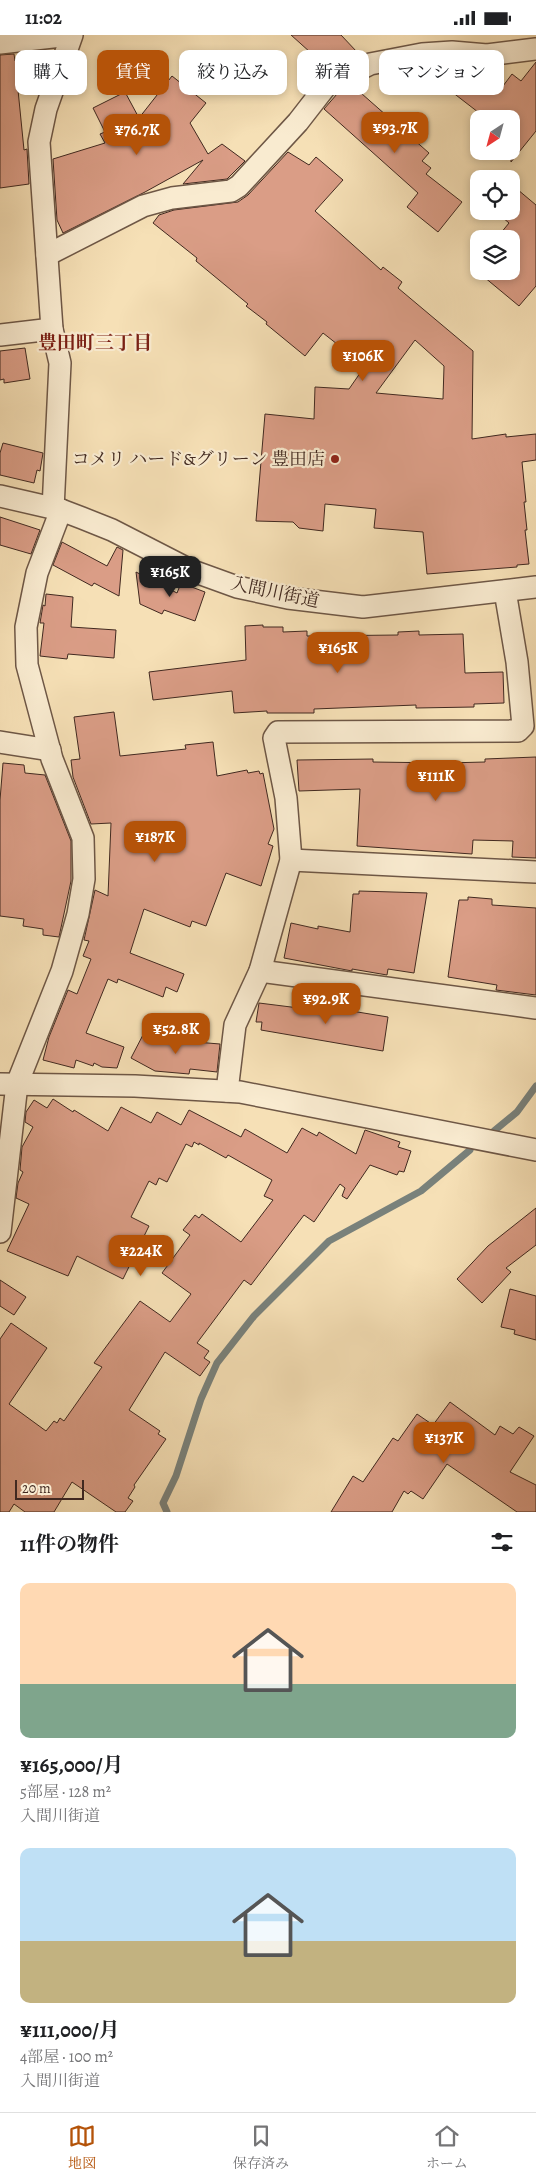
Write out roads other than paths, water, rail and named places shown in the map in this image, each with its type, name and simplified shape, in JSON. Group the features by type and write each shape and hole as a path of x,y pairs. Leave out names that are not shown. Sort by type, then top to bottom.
{"street":[{"path":"0,43 71,35 46,109 39,142 52,329 60,363 57,509 37,573 26,627 27,665 50,750 83,838 84,879 78,914 62,971 8,1084 0,1232"},
{"path":"47,255 143,206 172,197 232,191 298,122 326,86 370,64 422,54 452,52 487,55 535,48"},
{"path":"0,335 52,329"},
{"name":"入間川街道","path":"0,496 57,509 112,530 190,570 238,587 288,597 363,607 536,587"},
{"path":"227,1091 236,1025 260,971 291,860 286,798 274,738 278,732 518,731 523,726 517,662 505,591"},
{"path":"0,741 50,750"},
{"path":"291,860 536,872"},
{"path":"260,971 536,1009"},
{"path":"8,1084 135,1086 227,1091 268,1096 536,1150"}],"waterway":[{"path":"494,1131 517,1112 536,1086"},
{"path":"167,1512 163,1503 176,1476 201,1399 217,1363 254,1316 329,1241 421,1191 470,1150"}],"place":[{"name":"コメリ ハード&グリーン 豊田店","path":"335,459"}],"district":[{"name":"豊田町三丁目","path":"95,342"}]}
